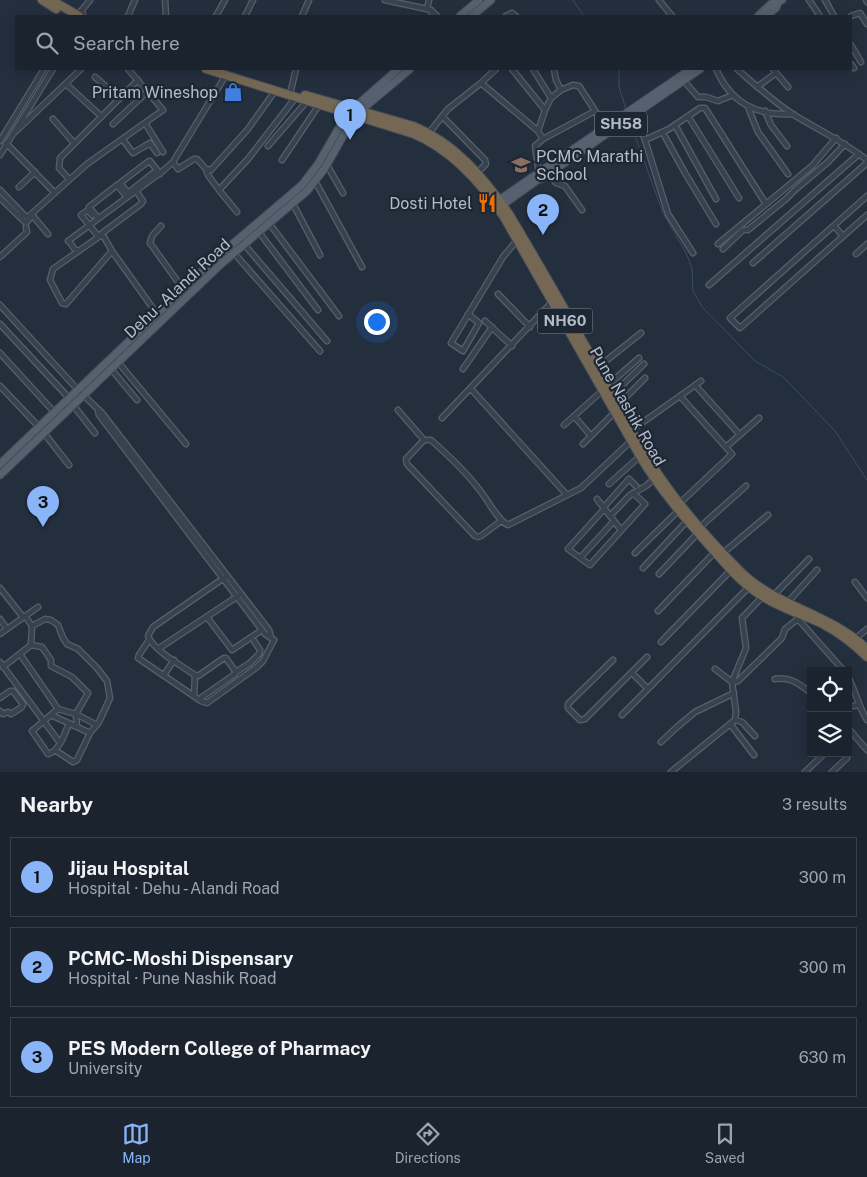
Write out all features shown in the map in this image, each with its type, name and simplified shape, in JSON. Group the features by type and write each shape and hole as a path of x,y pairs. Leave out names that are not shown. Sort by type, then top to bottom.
{"highway":[{"path":"42,0 77,15"},
{"path":"51,0 77,15"},
{"name":"Pune Nashik Road","path":"224,72 275,91 293,94 319,105 413,126 429,132 450,147 477,173 530,250 597,368 605,388 612,394 616,409 632,430 687,520 699,530"},
{"name":"Pune Nashik Road","path":"224,72 414,134 436,144 458,162 499,204 553,301 605,388 654,479 719,553 731,570 749,587 788,602 829,622 867,649"},
{"name":"Pune Nashik Road","path":"719,553 767,595 791,611 822,624 837,633 867,657"}],"main road":[{"path":"461,15 479,0"},
{"path":"473,15 491,0"},
{"path":"759,15 771,4 780,1"},
{"path":"767,15 776,8 780,1"},
{"path":"354,113 397,70"},
{"path":"354,113 409,70"},
{"name":"SH58","path":"499,204 605,126 689,70"},
{"name":"SH58","path":"537,177 548,174 699,70"},
{"name":"Dehu - Alandi Road","path":"1,460 69,398 111,369 234,253 241,241 259,232 293,204 315,181 327,164 354,113"},
{"name":"Dehu - Alandi Road","path":"0,475 73,405 80,392 157,314 183,289 241,241 306,180 354,113"}],"street":[{"path":"77,15 90,0"},
{"path":"128,15 135,0"},
{"path":"165,0 166,15"},
{"path":"217,15 226,0"},
{"path":"246,15 253,0"},
{"path":"302,15 309,0"},
{"path":"384,0 429,10 436,15"},
{"path":"429,0 429,10 432,15"},
{"path":"660,0 671,15"},
{"path":"809,0 819,15"},
{"path":"825,0 833,15"},
{"path":"852,16 860,14 867,24"},
{"path":"852,47 861,62"},
{"path":"43,70 0,141 7,143 54,192"},
{"path":"0,155 52,70"},
{"path":"11,136 80,70"},
{"path":"0,190 28,217 87,164 163,110 129,70"},
{"path":"220,190 248,160 293,94 296,70"},
{"path":"429,132 442,116 495,70"},
{"path":"513,70 546,110"},
{"path":"535,70 551,98"},
{"path":"554,70 556,80 561,90"},
{"path":"716,70 724,85 748,107 776,114 792,114"},
{"path":"738,70 792,114 836,138 867,161 754,263"},
{"path":"758,87 774,71 788,88"},
{"path":"158,172 148,161 120,183 128,193 173,162 224,72"},
{"path":"95,77 119,98"},
{"path":"69,179 59,168 60,158 138,80"},
{"path":"684,81 698,97 706,97 718,101 733,95"},
{"path":"481,83 538,131 543,139"},
{"path":"66,84 101,116"},
{"path":"538,131 551,98 561,90 576,85 605,126"},
{"path":"114,124 148,91"},
{"path":"206,170 211,170 248,129 275,91"},
{"path":"268,146 307,101"},
{"path":"282,160 319,105"},
{"path":"748,107 758,132 788,174"},
{"path":"645,140 664,132 700,108 705,108 766,204"},
{"path":"537,177 535,146 543,139 595,111"},
{"path":"765,111 771,125 787,146"},
{"path":"635,114 668,214 693,253"},
{"path":"442,116 485,160 486,164 477,173"},
{"path":"688,116 740,198"},
{"path":"53,119 74,143"},
{"path":"146,123 164,152"},
{"path":"675,125 716,199"},
{"path":"0,129 11,136"},
{"path":"664,132 688,179 716,224"},
{"path":"718,244 812,166 836,138"},
{"path":"123,140 133,153 150,143 157,153"},
{"path":"723,249 743,230 748,230 786,199 828,162 845,144"},
{"path":"709,285 859,154"},
{"path":"173,162 178,169 197,159 237,212"},
{"path":"327,164 343,193"},
{"path":"19,187 35,172"},
{"path":"136,191 143,201 141,204 78,251 70,242 158,172"},
{"path":"548,174 556,182 565,186 582,210"},
{"path":"315,181 362,267"},
{"path":"97,219 90,207 117,185 127,197"},
{"path":"867,196 730,318 740,328 867,214"},
{"path":"0,198 26,223 33,216 48,234"},
{"path":"293,204 320,255"},
{"path":"97,219 88,210 81,215 98,236"},
{"path":"270,223 339,316"},
{"path":"161,226 152,236 150,244 183,289"},
{"path":"834,226 843,236"},
{"path":"0,257 27,232 26,227"},
{"path":"259,232 318,310"},
{"path":"112,251 66,304 62,303 50,280 53,269 100,236 104,238 157,314"},
{"path":"468,314 479,323 462,351 451,342 468,314 503,257 518,240"},
{"path":"241,241 327,341"},
{"path":"856,254 867,244"},
{"path":"234,253 320,351"},
{"path":"498,294 530,327"},
{"path":"442,418 553,301"},
{"path":"0,305 80,392 102,413 222,580 239,595 265,634 271,636"},
{"path":"485,321 512,346"},
{"path":"0,324 69,398"},
{"path":"463,369 492,327"},
{"path":"597,368 641,333"},
{"path":"0,353 54,412"},
{"path":"564,425 639,358"},
{"path":"118,362 186,444"},
{"path":"612,394 644,364"},
{"path":"111,369 137,400"},
{"path":"583,444 645,378"},
{"path":"632,430 701,381"},
{"path":"695,385 740,435"},
{"path":"0,386 39,427"},
{"path":"471,389 567,495"},
{"path":"635,553 731,456 731,452 680,396"},
{"path":"73,405 95,432"},
{"path":"398,410 424,440 431,440 459,465 484,495 501,521 508,525 591,481 632,441"},
{"path":"574,416 591,436"},
{"path":"726,447 759,418"},
{"path":"44,433 68,465"},
{"path":"116,434 239,595 269,630 274,640 257,667 207,703 201,701 138,658 149,640 149,632 153,627 222,580"},
{"path":"424,440 406,461 475,536 481,536 501,521"},
{"path":"609,484 640,456"},
{"path":"633,493 645,504 590,565 568,549 629,479 636,486"},
{"path":"610,516 633,493 654,479"},
{"path":"659,574 699,530 746,486"},
{"path":"597,499 621,530"},
{"path":"658,611 719,553 768,515"},
{"path":"643,568 687,520"},
{"path":"580,558 614,521"},
{"path":"671,772 735,720 736,712 732,682 746,648 742,618 809,559"},
{"path":"661,642 731,570"},
{"path":"788,602 817,570"},
{"path":"855,582 867,598"},
{"path":"622,715 749,587"},
{"path":"0,588 32,626 31,645 2,664 60,743"},
{"path":"158,649 239,595"},
{"path":"0,634 38,607"},
{"path":"791,611 840,667"},
{"path":"207,616 232,650 262,630"},
{"path":"0,619 7,629"},
{"path":"32,626 45,619 51,620 58,625 67,644 78,649 107,681 110,698 78,758 73,762 54,750"},
{"path":"732,682 742,677 782,638 785,630 798,619"},
{"path":"855,639 867,629"},
{"path":"149,640 158,649 195,675"},
{"path":"202,696 250,663 259,654 260,650 254,641"},
{"path":"31,645 42,647 51,660 51,666 72,677 88,693 76,714 77,727"},
{"path":"20,654 58,709 76,714 97,725"},
{"path":"195,675 200,674 225,657 236,672"},
{"path":"613,660 568,704 568,708 580,720 585,719 647,657"},
{"path":"164,675 174,660"},
{"path":"715,669 732,682"},
{"path":"632,673 648,689"},
{"path":"194,696 195,675"},
{"path":"775,679 792,680 807,690"},
{"path":"852,683 858,705 867,720"},
{"path":"0,711 3,714 8,712 11,714 22,707 23,704 13,691 1,696"},
{"path":"661,742 695,712 734,693"},
{"path":"852,706 858,705"},
{"path":"58,709 32,731 48,754 51,754 60,743 69,724"},
{"path":"51,715 90,733"},
{"path":"735,720 742,722 755,736"},
{"path":"730,725 754,755"},
{"path":"852,733 867,750"},
{"path":"805,772 821,757"},
{"path":"832,772 847,757"}],"waterway":[{"path":"573,0 583,15"},
{"path":"619,70 619,87 626,109"},
{"path":"630,122 663,213 686,253 692,268 693,291 703,308 755,361 783,377 835,431 867,480"}],"place":[{"name":"Pritam Wineshop","path":"233,92"},
{"name":"Jijau Hospital","path":"350,140"},
{"name":"PCMC Marathi School","path":"521,165"},
{"name":"Dosti Hotel","path":"487,203"},
{"name":"PCMC-Moshi Dispensary","path":"543,235"},
{"name":"PES Modern College of Pharmacy","path":"43,527"}]}
